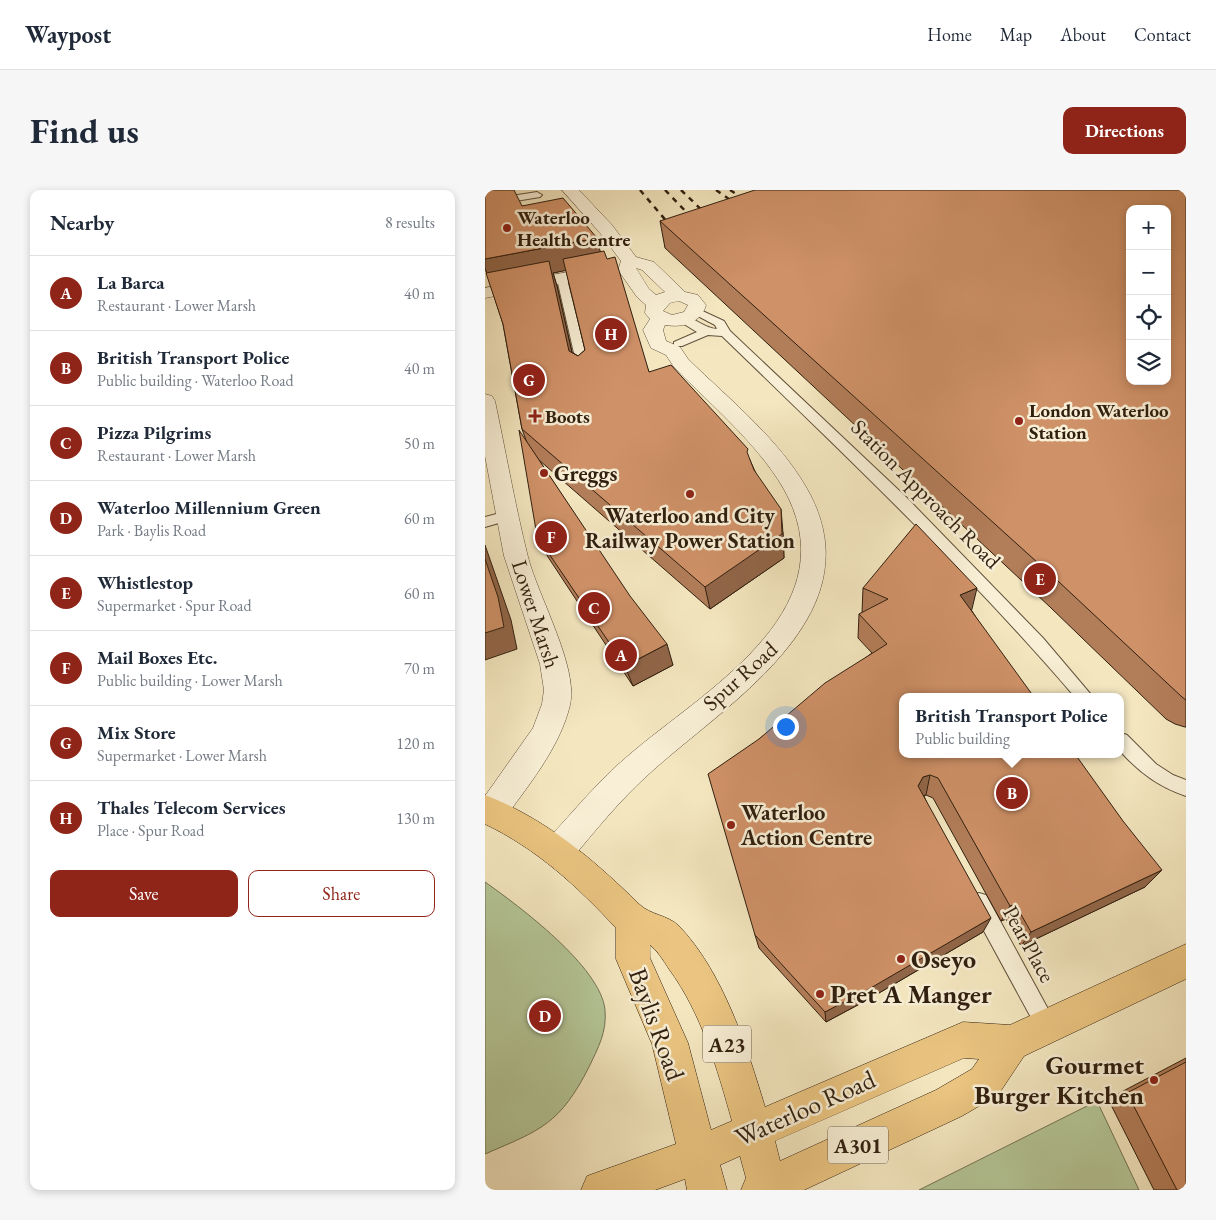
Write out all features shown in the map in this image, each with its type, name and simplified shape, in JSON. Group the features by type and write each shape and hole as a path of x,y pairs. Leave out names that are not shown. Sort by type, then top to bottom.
{"main road":[{"name":"Baylis Road","path":"488,810 515,822 559,850 589,875 633,921 660,930 705,994 718,1020 730,1052 766,1189"},
{"name":"Baylis Road","path":"633,921 633,959 670,1043 702,1173"},
{"name":"Waterloo Road","path":"601,1190 702,1173 752,1130 963,1040 1011,1043 1186,961"},
{"name":"A301","path":"766,1189 949,1103 985,1082 1011,1043"}],"street":[{"name":"Station Approach Road","path":"570,190 606,229 630,261 648,266 679,296 694,300 697,305 674,314 643,293 627,270 630,261"},
{"path":"485,293 606,269"},
{"path":"674,314 664,298 679,296"},
{"name":"Spur Road","path":"559,850 636,766 753,670 785,634 804,602 814,565 813,538 808,516 786,477 771,456 681,363 675,347 658,344 653,330 674,314"},
{"name":"Lower Marsh","path":"485,401 496,519 522,578 556,674 558,691 547,727 517,778 488,810"}],"lane":[{"path":"485,203 537,195"},
{"path":"562,279 585,376"},
{"name":"Station Approach Road","path":"674,314 706,332 725,332"},
{"name":"Station Approach Road","path":"674,314 720,323 725,332 901,500 1037,642 1082,693"},
{"path":"675,347 706,332"},
{"path":"1124,743 1151,772 1174,785 1186,788"},
{"name":"Pear Place","path":"968,882 1047,1027"}],"green space":[{"path":"485,882 537,922 574,957 589,975 600,993 605,1010 605,1026 596,1053 579,1086 558,1113 535,1131 485,1154"},
{"path":"1097,1101 1139,1190 919,1190"}],"building":[{"path":"485,190 514,190 522,206 563,198 597,238 485,259"},
{"name":"London Waterloo Station","path":"755,190 1186,190 1186,700 1059,582 660,221"},
{"path":"604,251 607,259 615,257 649,372 671,365 748,449 747,452 754,470 781,509 782,534 705,587 522,429 503,324 486,273 549,261 569,351 578,356 585,350 563,259"},
{"path":"519,430 630,596 667,644 625,666 537,536"},
{"path":"916,524 977,588 960,595 1031,693 899,693 899,758 1078,758 1123,821 1162,870 1031,932 1015,904 1010,906 938,778 930,775 923,777 918,786 991,918 869,989 825,1012 755,935 708,774 759,739 825,683 887,644 859,614 888,599 863,588"},
{"path":"485,559 498,597 504,627 485,633"},
{"path":"1186,1062 1186,1190 1177,1190 1127,1093"}],"railway":[{"path":"640,190 674,230"},
{"path":"665,190 696,222"},
{"path":"681,190 710,218"},
{"path":"716,190 739,206"},
{"path":"730,190 749,202"}],"place":[{"name":"Waterloo Health Centre","path":"507,228"},
{"name":"Thales Telecom Services","path":"611,334"},
{"name":"Mix Store","path":"529,380"},
{"name":"Boots","path":"535,416"},
{"name":"London Waterloo Station","path":"1019,421"},
{"name":"Greggs","path":"544,473"},
{"name":"Waterloo and City Railway Power Station","path":"690,494"},
{"name":"Mail Boxes Etc.","path":"551,537"},
{"name":"Whistlestop","path":"1040,579"},
{"name":"Pizza Pilgrims","path":"594,608"},
{"name":"La Barca","path":"621,655"},
{"name":"British Transport Police","path":"1012,793"},
{"name":"Waterloo Action Centre","path":"731,825"},
{"name":"Oseyo","path":"901,959"},
{"name":"Pret A Manger","path":"820,994"},
{"name":"Waterloo Millennium Green","path":"545,1016"},
{"name":"Gourmet Burger Kitchen","path":"1154,1080"}]}
